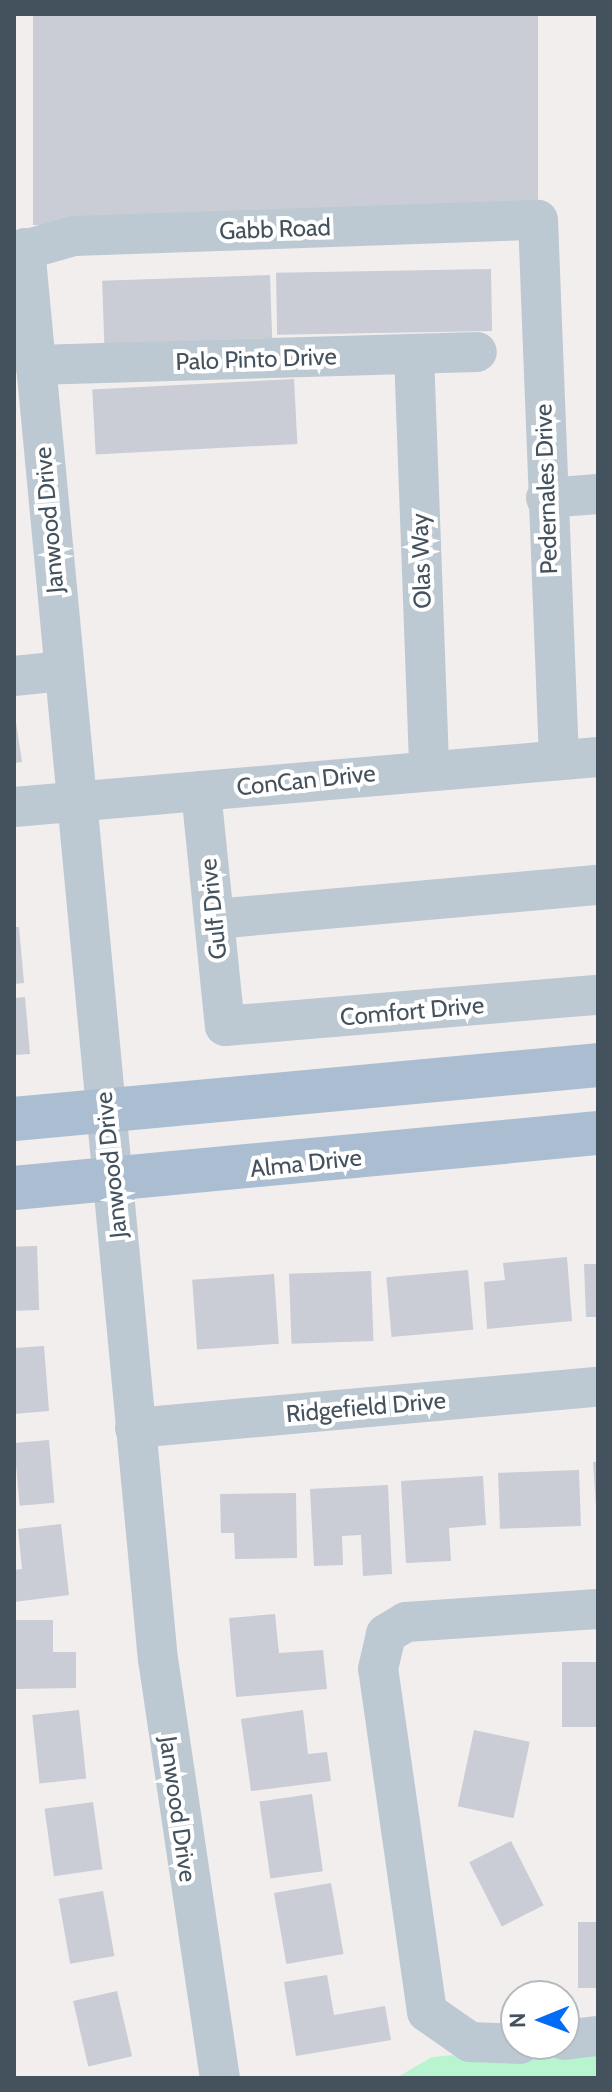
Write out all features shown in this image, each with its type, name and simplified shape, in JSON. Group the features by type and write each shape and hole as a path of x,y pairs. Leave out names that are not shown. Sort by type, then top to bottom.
{"main road":[{"path":"14,1119 598,1065"},
{"name":"Alma Drive","path":"14,1188 115,1182 598,1133"}],"street":[{"name":"Gabb Road","path":"20,251 74,236 538,220"},
{"name":"Pedernales Drive","path":"538,220 546,498 559,759"},
{"name":"Janwood Drive","path":"20,251 35,365 29,465 62,671 104,1110 115,1182 161,1689 220,2078"},
{"name":"Palo Pinto Drive","path":"35,365 477,352"},
{"name":"Olas Way","path":"414,354 429,767"},
{"path":"546,498 598,494"},
{"path":"14,676 62,671"},
{"name":"ConCan Drive","path":"14,807 429,767 598,757"},
{"name":"Gulf Drive","path":"201,791 225,1026"},
{"path":"215,919 598,885"},
{"name":"Comfort Drive","path":"225,1026 598,995"},
{"name":"Ridgefield Drive","path":"135,1428 598,1387"},
{"path":"500,2043 470,2042 427,2012 378,1669 386,1634 406,1622 598,1609"}],"green space":[{"path":"598,2042 598,2078 396,2078 432,2057 500,2051 500,2060 580,2060 580,2044"}],"building":[{"path":"33,14 538,14 538,225 33,225"},
{"path":"491,269 492,331 277,335 276,273"},
{"path":"270,275 272,338 104,344 102,281"},
{"path":"294,379 297,444 96,454 92,390"},
{"path":"14,709 22,762 14,763"},
{"path":"14,927 19,927 24,983 14,984"},
{"path":"25,997 30,1054 14,1055 14,998"},
{"path":"37,1246 39,1310 16,1311 14,1247"},
{"path":"567,1257 572,1321 487,1329 484,1282 505,1280 503,1263"},
{"path":"584,1264 598,1264 598,1317 586,1317"},
{"path":"468,1270 473,1330 392,1337 386,1277"},
{"path":"371,1271 373,1341 291,1344 289,1274"},
{"path":"274,1274 279,1344 197,1350 192,1280"},
{"path":"44,1346 49,1411 14,1414 14,1348"},
{"path":"49,1440 54,1503 20,1506 14,1443"},
{"path":"593,1462 598,1462 598,1506 596,1506"},
{"path":"579,1470 581,1526 500,1529 498,1473"},
{"path":"483,1476 486,1525 449,1528 451,1561 406,1563 401,1481"},
{"path":"388,1485 392,1574 363,1576 361,1535 342,1536 343,1565 314,1566 310,1489"},
{"path":"296,1493 297,1558 235,1559 234,1533 221,1533 220,1494"},
{"path":"61,1524 69,1595 14,1602 14,1570 22,1569 18,1529"},
{"path":"275,1614 279,1653 323,1650 327,1689 236,1697 229,1618"},
{"path":"14,1620 53,1620 53,1652 76,1652 76,1688 16,1689"},
{"path":"562,1662 598,1662 598,1727 562,1727"},
{"path":"79,1710 86,1779 39,1784 32,1715"},
{"path":"303,1710 308,1754 327,1752 331,1781 251,1791 241,1719"},
{"path":"474,1730 530,1742 514,1818 458,1806"},
{"path":"312,1794 323,1871 270,1879 260,1801"},
{"path":"93,1802 102,1869 54,1876 44,1809"},
{"path":"511,1841 544,1905 502,1926 469,1862"},
{"path":"331,1883 344,1954 286,1964 274,1893"},
{"path":"103,1891 114,1956 70,1964 59,1899"},
{"path":"578,1922 598,1922 598,1988 580,1988"},
{"path":"327,1975 334,2015 385,2006 391,2040 296,2056 284,1982"},
{"path":"117,1991 132,2056 88,2066 73,2001"}]}
